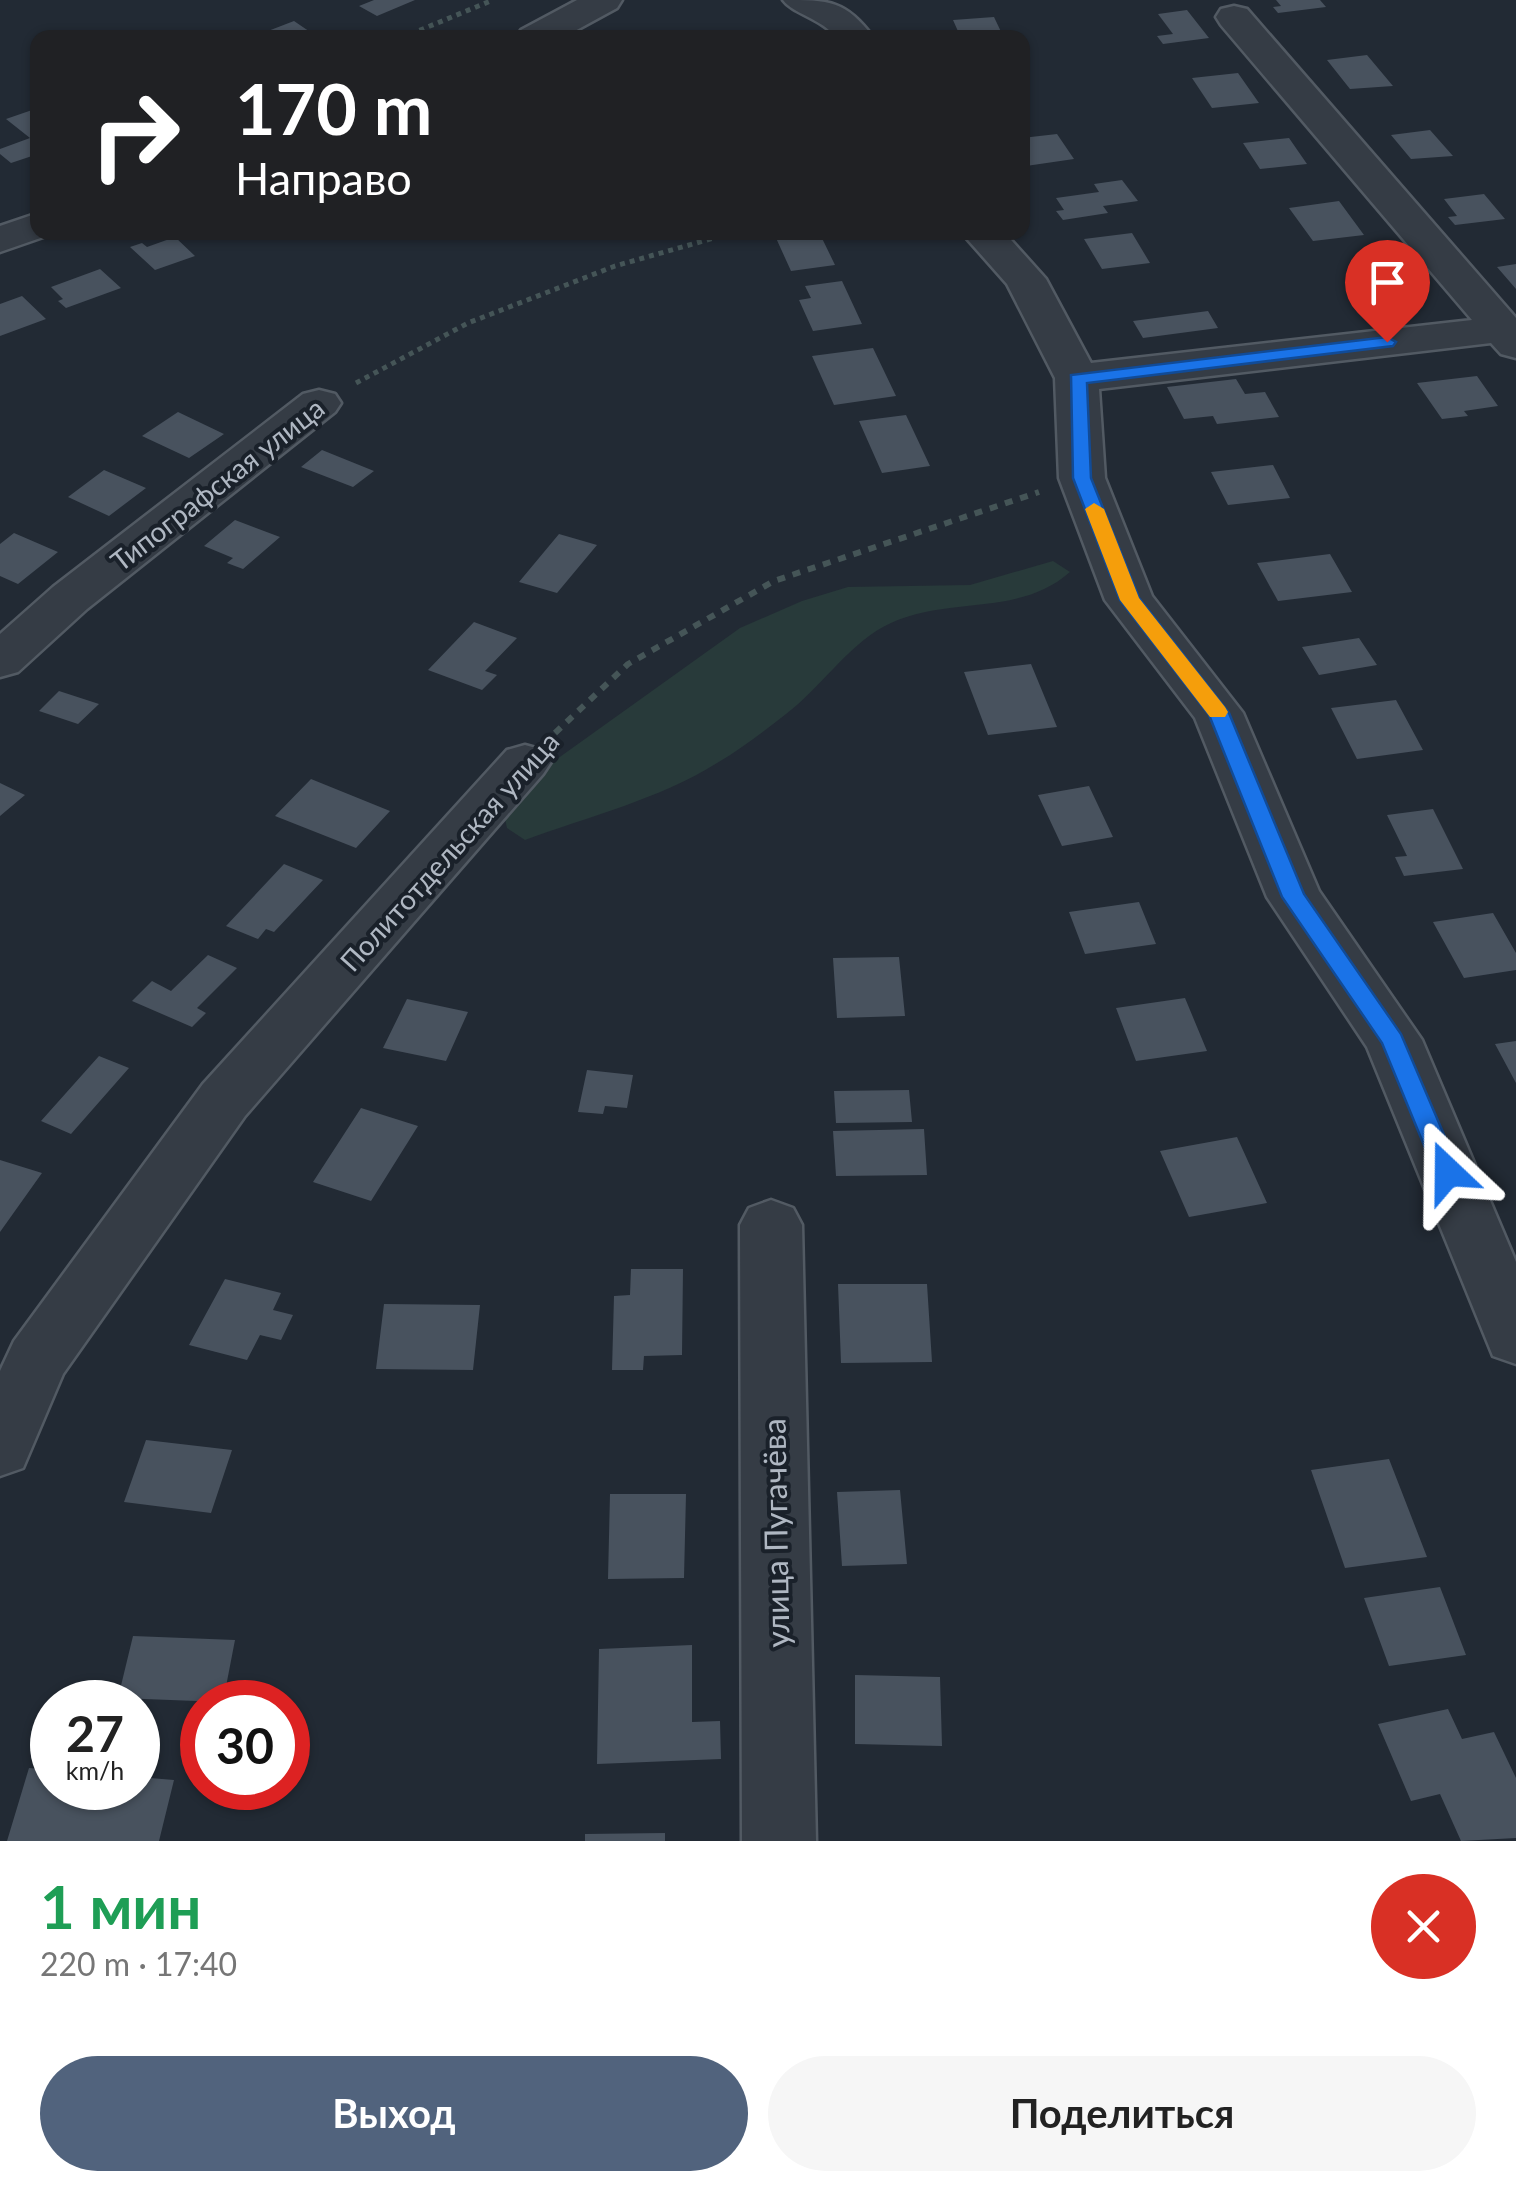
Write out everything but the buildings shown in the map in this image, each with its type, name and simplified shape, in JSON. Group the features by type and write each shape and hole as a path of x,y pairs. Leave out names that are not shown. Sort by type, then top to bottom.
{"street":[{"path":"549,30 604,0"},
{"path":"802,0 820,5 850,30"},
{"path":"1234,17 1510,337"},
{"path":"0,240 30,228"},
{"path":"988,240 1024,280 1077,378 1082,478 1130,600 1218,713 1294,897 1393,1040 1516,1337"},
{"path":"1077,378 1510,337"},
{"name":"Типографская улица","path":"0,662 70,598 319,402"},
{"name":"Политотдельская улица","path":"0,1448 38,1360 224,1100 525,762"},
{"name":"улица Пугачёва","path":"771,1225 780,1841"}],"path":[{"path":"420,30 493,0"},
{"name":"Типографская улица","path":"319,402 468,323 615,266 707,240"},
{"name":"Политотдельская улица","path":"525,762 628,664 774,581 1082,478"}],"shaded area":[{"path":"1053,561 1070,572 1027,596 930,611 883,627 858,645 786,714 695,776 648,797 525,840 507,828 503,810 550,764 740,628 802,601 848,587 970,585"}],"slow traffic":[{"path":"1094,509 1130,600 1218,712"}],"route":[{"path":"1387,342 1077,378 1082,478 1130,600 1218,713 1294,897 1393,1040 1448,1172"}]}
